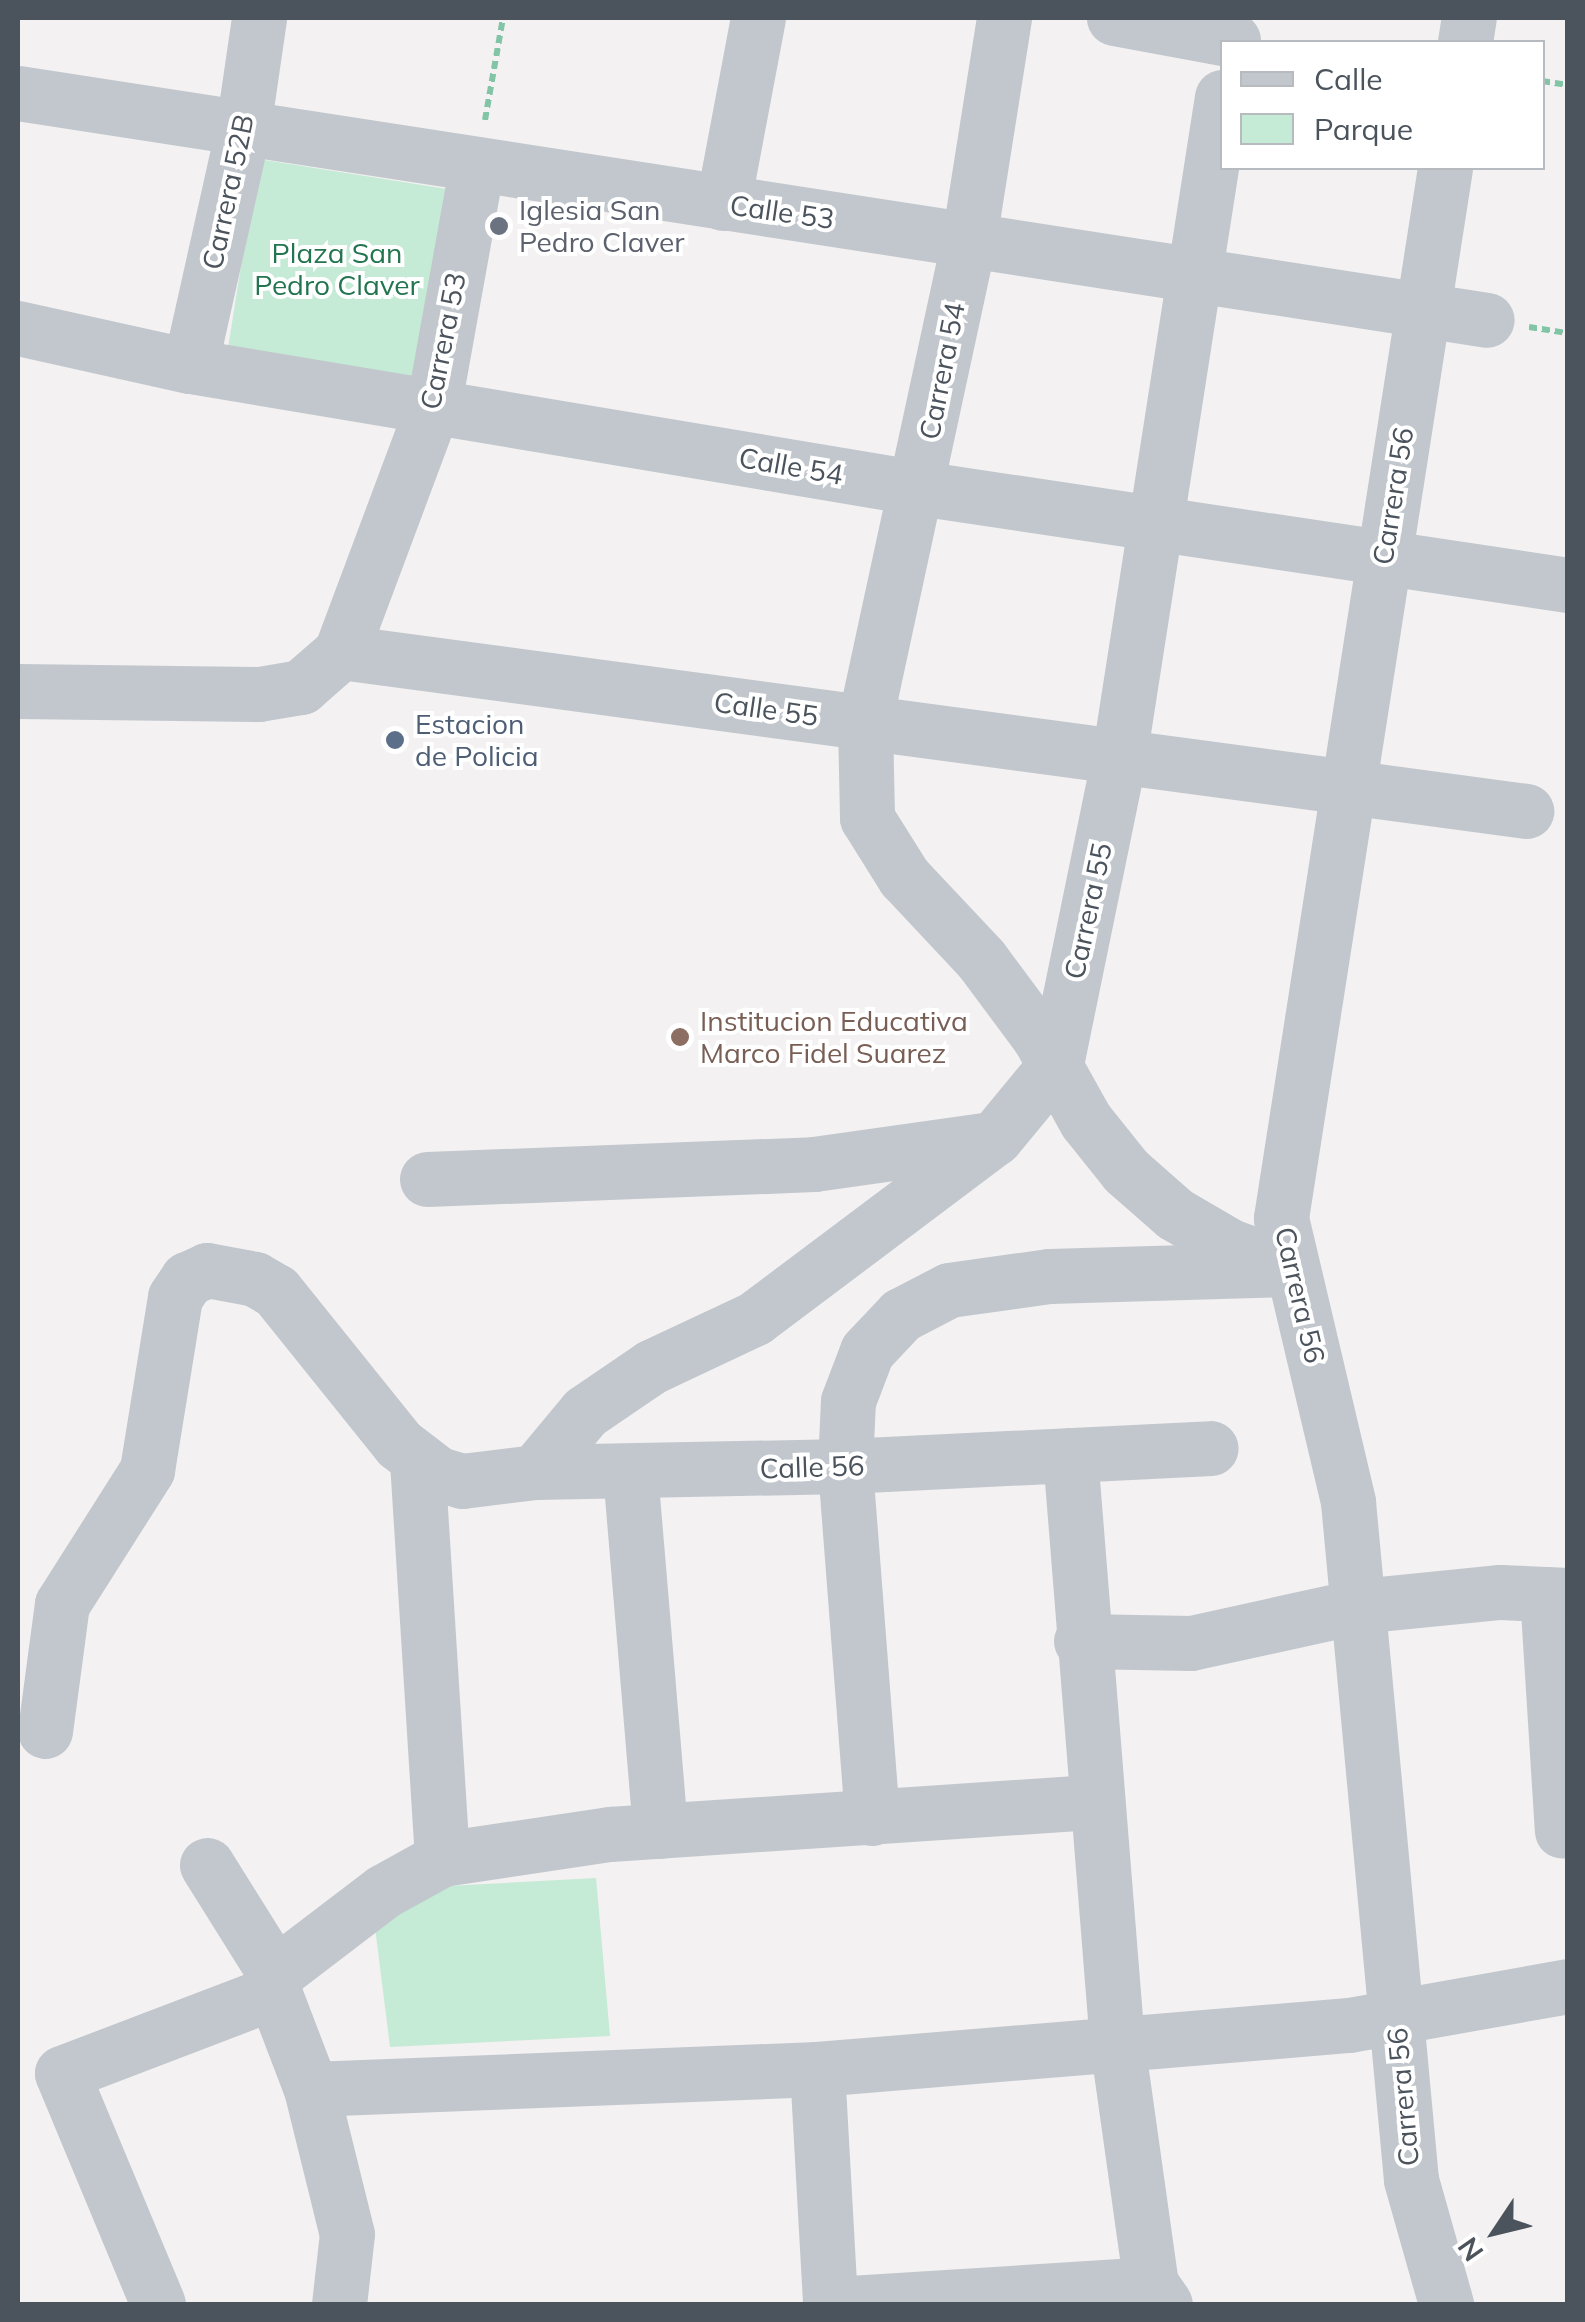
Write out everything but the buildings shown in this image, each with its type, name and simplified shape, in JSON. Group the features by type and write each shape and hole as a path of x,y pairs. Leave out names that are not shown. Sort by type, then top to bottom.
{"street":[{"name":"Carrera 52B","path":"190,366 243,128 258,18"},
{"path":"723,203 758,18"},
{"name":"Carrera 54","path":"1004,18 969,239 919,488 865,722 866,818 881,846 981,959 1056,1064 1096,1134 1175,1214 1230,1246 1291,1268"},
{"path":"1114,18 1234,33"},
{"name":"Calle 53","path":"18,94 1487,320"},
{"name":"Carrera 55","path":"535,1472 584,1412 651,1367 755,1318 995,1138 1056,1064 1119,757 1220,109"},
{"name":"Carrera 53","path":"341,652 434,404 476,164"},
{"name":"Carrera 56","path":"1445,170 1286,1162 1281,1218 1348,1502 1411,2180 1446,2304"},
{"name":"Calle 54","path":"18,328 190,366 919,488 1384,553 1568,585"},
{"path":"18,691 259,694 301,686 341,652"},
{"name":"Calle 55","path":"341,652 1526,811"},
{"path":"426,1179 814,1164 995,1138"},
{"path":"872,1818 845,1466 848,1400 866,1351 901,1314 948,1290 1049,1276 1291,1268"},
{"path":"46,1732 62,1604 147,1470 175,1297 187,1278 206,1270 255,1279 276,1291 323,1342 379,1424 417,1461 442,1859"},
{"name":"Calle 56","path":"417,1461 462,1481 535,1472 845,1466 1211,1448"},
{"path":"817,2069 832,2304 1158,2294 1116,2042 1080,1641 1070,1455"},
{"path":"630,1472 635,1832"},
{"path":"1080,1641 1191,1643 1360,1606 1558,1594 1562,1830"},
{"path":"158,2304 62,2073 274,1983 384,1891 442,1859 635,1832 1095,1802"},
{"path":"208,1865 274,1983 310,2089 346,2234 339,2304"},
{"path":"310,2089 817,2069 1349,2025 1568,1986"}],"path":[{"path":"476,164 503,18"}],"green space":[{"name":"Plaza San Pedro Claver","path":"258,159 457,190 426,381 228,350"},
{"path":"596,1878 610,2036 390,2047 375,1927 448,1886"}],"place":[{"name":"Iglesia San Pedro Claver","path":"499,226"},
{"name":"Estacion de Policia","path":"395,740"},
{"name":"Institucion Educativa Marco Fidel Suarez","path":"680,1037"}]}
